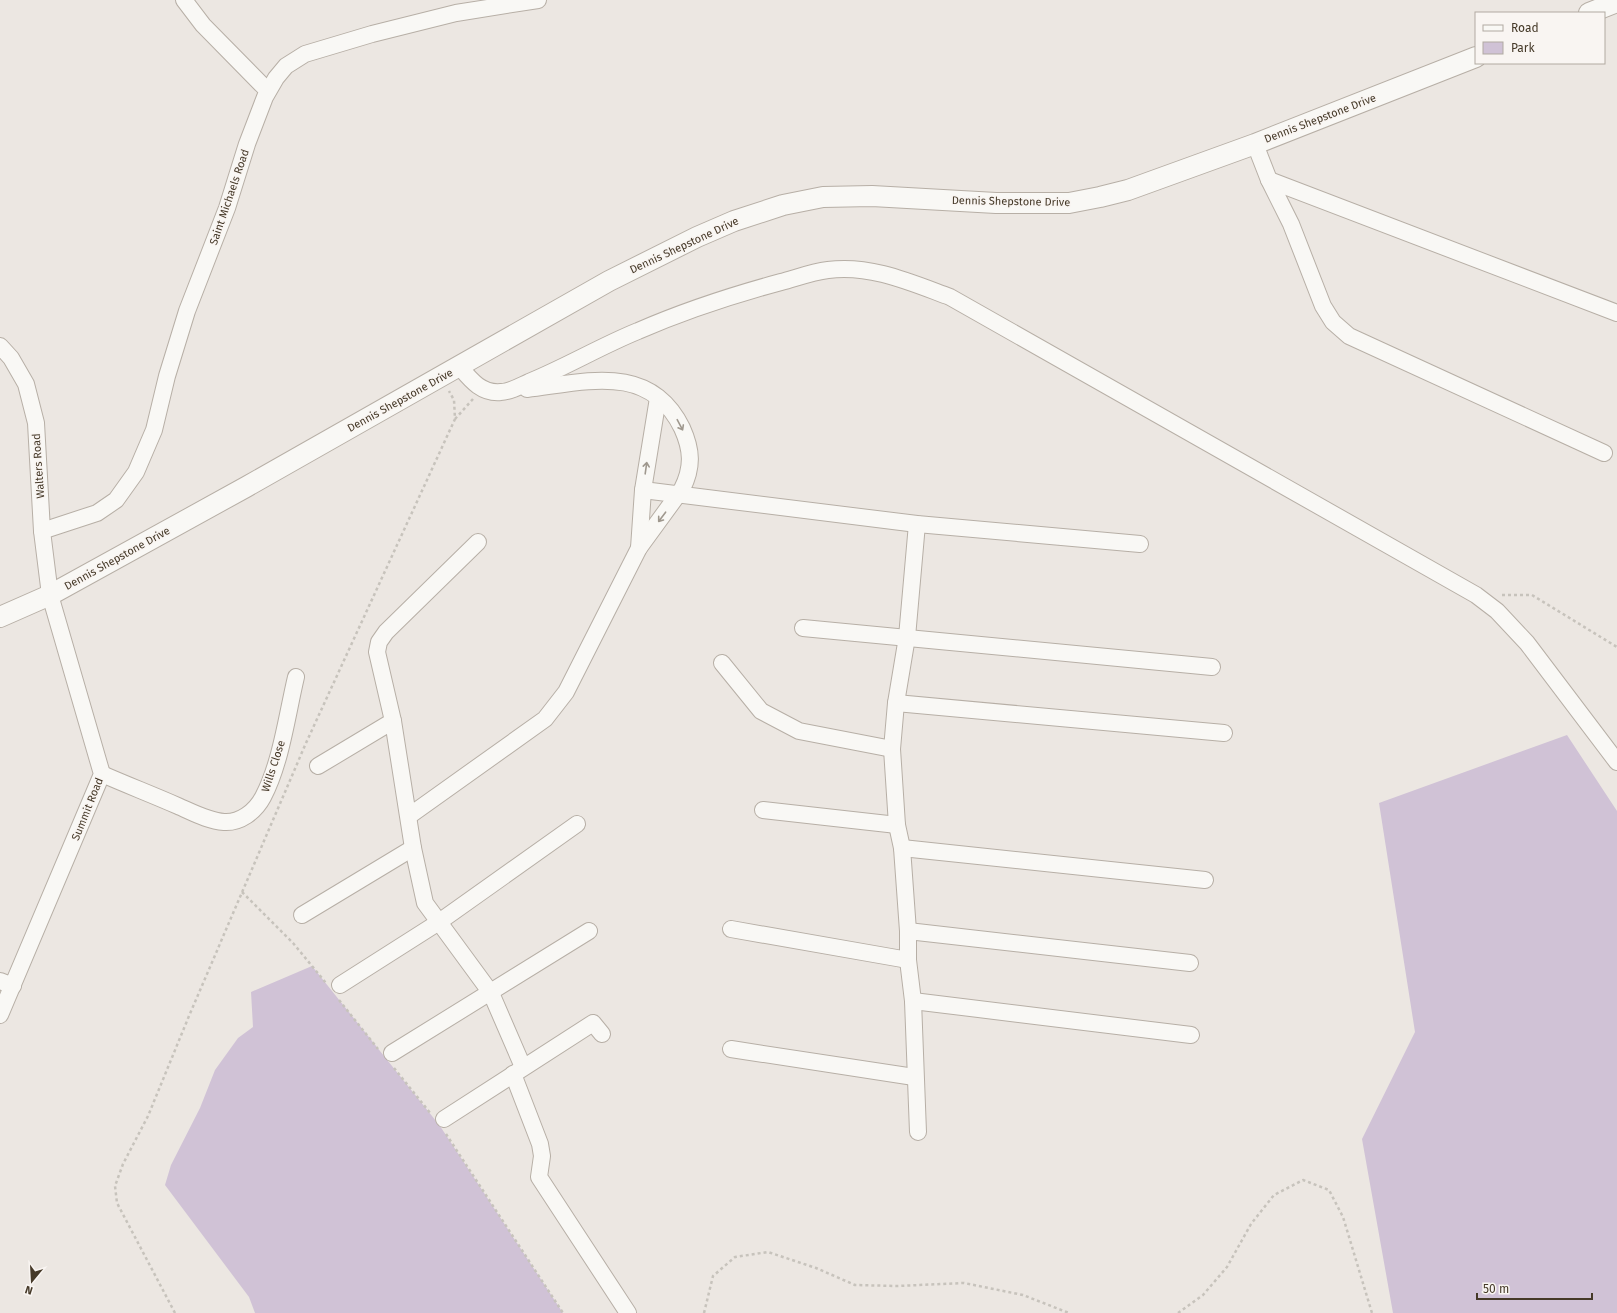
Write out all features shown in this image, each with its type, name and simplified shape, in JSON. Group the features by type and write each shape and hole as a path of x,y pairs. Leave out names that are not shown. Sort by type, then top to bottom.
{"street":[{"path":"184,0 203,25 268,92"},
{"name":"Saint Michaels Road","path":"42,531 97,513 116,500 136,472 154,430 167,376 187,311 226,208 247,144 268,92 286,66 305,54 456,13 538,0"},
{"path":"1592,12 1617,2"},
{"name":"Dennis Shepstone Drive","path":"0,617 50,595 609,281 697,237 734,221 783,205 823,197 872,196 996,203 1069,203 1128,190 1255,144 1475,57"},
{"path":"1255,144 1269,180 1291,224 1323,306 1341,330 1349,336 1604,453"},
{"path":"1269,180 1617,313"},
{"path":"508,391 544,376 638,330 735,295 827,270 848,268 866,270 908,281 950,297 1476,595 1497,611 1527,643 1617,762"},
{"name":"Walters Road","path":"0,346 11,358 26,384 36,423 42,531 50,595"},
{"path":"409,816 545,719 566,692 639,548 678,495 686,481 692,458 686,436 678,420 658,398 646,389 618,380 604,380 499,393 487,391 473,382 459,366"},
{"path":"639,548 643,490 658,398"},
{"path":"643,490 917,524 1140,544"},
{"path":"917,524 907,637 896,703 892,749 897,825 902,848 908,931 908,960 913,1001 914,1077 918,1132"},
{"path":"478,542 386,632 379,642 377,652 392,721 414,848 425,903 491,993 518,1070 540,1144 542,1156 539,1177 628,1313"},
{"name":"Summit Road","path":"0,1015 7,984 102,774 50,595"},
{"path":"803,628 1212,667"},
{"path":"722,663 762,711 799,731 892,749"},
{"name":"Wills Close","path":"102,774 204,817 223,822 236,821 252,812 263,798 276,763 296,677"},
{"path":"896,703 1224,732"},
{"path":"318,766 392,721"},
{"path":"763,810 897,825"},
{"path":"336,991 439,922 578,824"},
{"path":"302,915 414,848"},
{"path":"902,848 1205,880"},
{"path":"731,929 908,960"},
{"path":"389,1057 589,931"},
{"path":"908,931 1190,963"},
{"path":"913,1001 1191,1035"},
{"path":"441,1124 518,1070 593,1023 602,1034"},
{"path":"731,1049 914,1077"}],"path":[{"path":"441,376 454,400 455,419"},
{"path":"175,1313 117,1203 115,1186 123,1164 148,1116 306,743 455,419 475,397 487,391"},
{"path":"1476,595 1532,595 1617,647"},
{"path":"242,892 293,943 336,991 441,1124 563,1313"},
{"path":"1178,1313 1203,1295 1227,1267 1251,1224 1274,1195 1303,1180 1329,1190 1343,1217 1372,1313"},
{"path":"704,1313 713,1276 735,1257 768,1252 816,1268 855,1285 898,1286 964,1283 1023,1295 1069,1313"}],"green space":[{"path":"1567,735 1617,811 1617,1313 1393,1313 1362,1139 1415,1032 1379,803"},
{"path":"312,966 440,1126 563,1313 255,1313 249,1297 165,1185 171,1165 200,1108 215,1070 238,1038 253,1027 251,992"}]}
